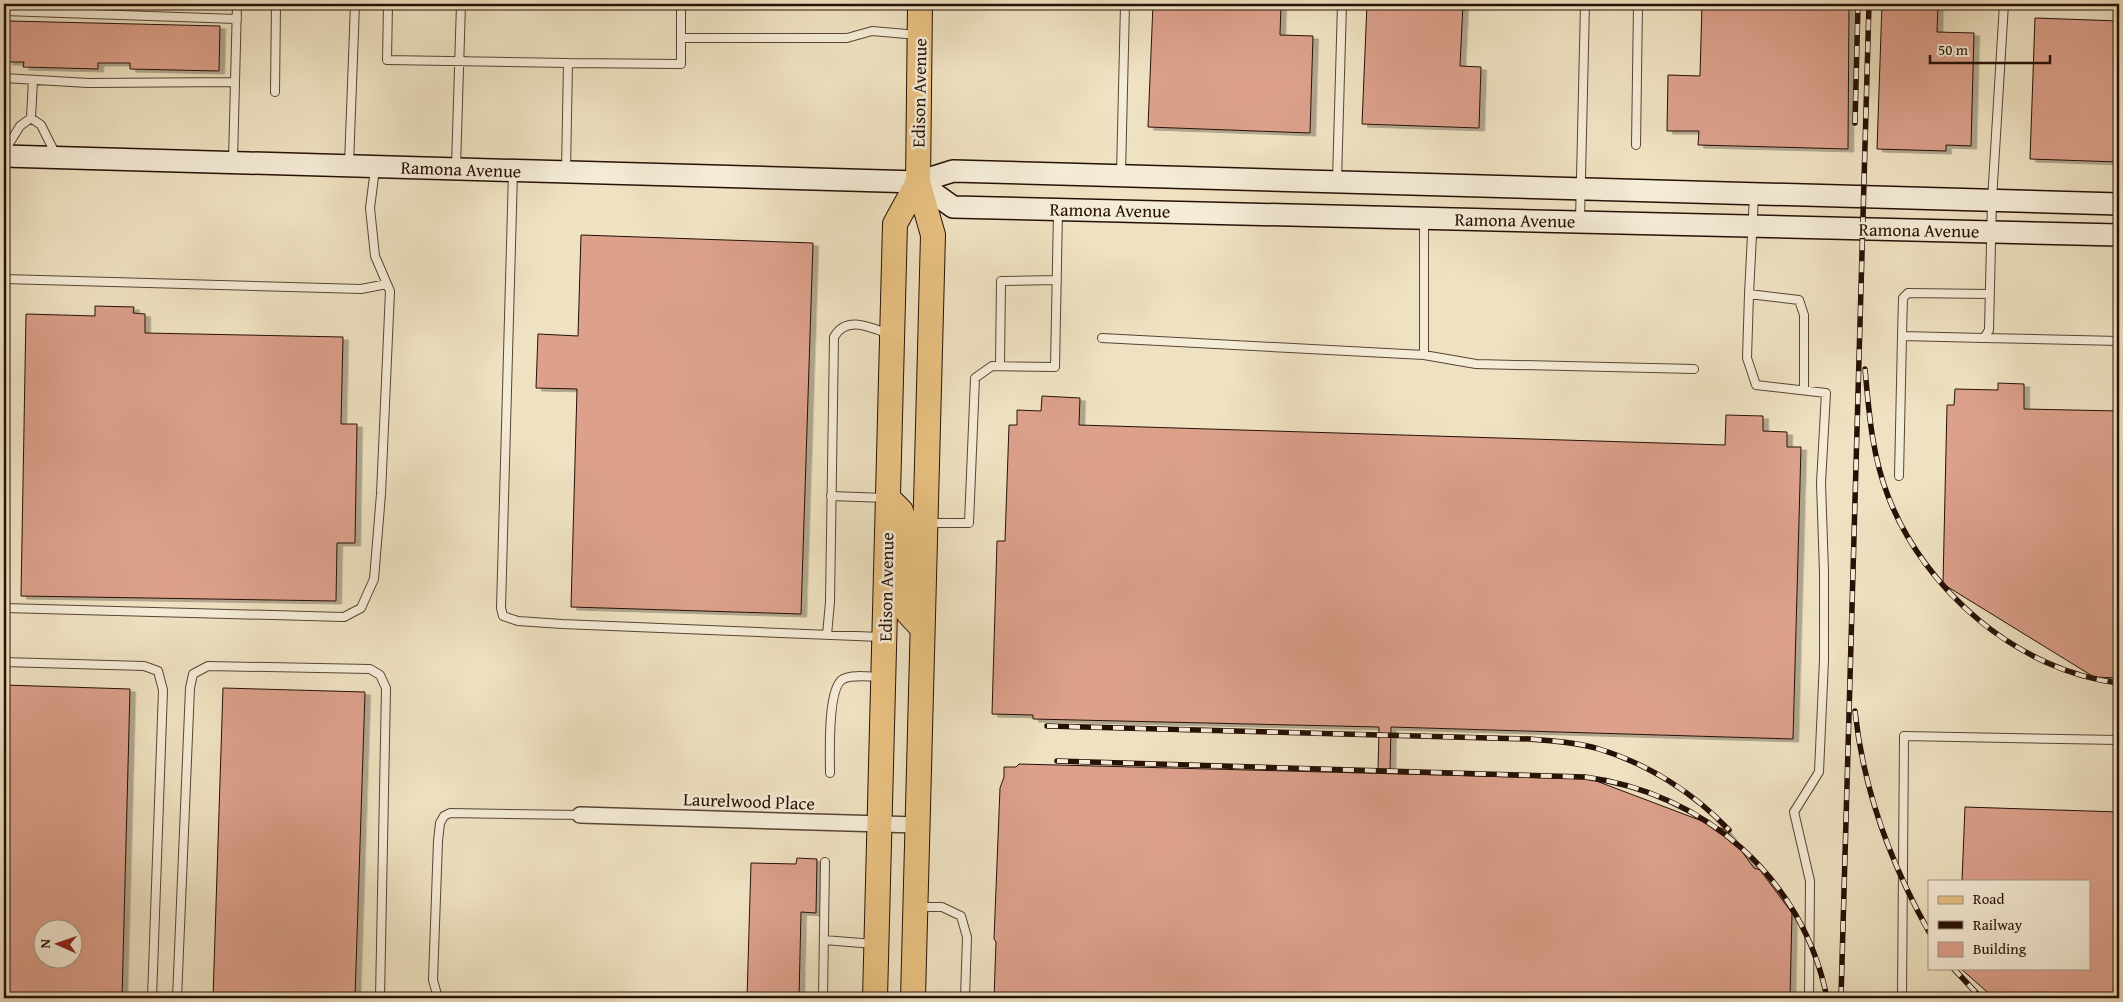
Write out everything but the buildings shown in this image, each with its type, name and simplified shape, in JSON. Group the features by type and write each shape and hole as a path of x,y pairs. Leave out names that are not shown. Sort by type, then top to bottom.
{"main road":[{"name":"Edison Avenue","path":"913,998 933,235 918,182 920,4"},
{"name":"Ramona Avenue","path":"4,154 918,182 953,171 2119,204"},
{"name":"Ramona Avenue","path":"918,182 952,207 2119,235"},
{"name":"Edison Avenue","path":"875,998 895,224 918,182"},
{"path":"888,498 901,511 904,521 903,604 908,613 922,628"}],"street":[{"name":"Laurelwood Place","path":"580,815 917,825"}],"lane":[{"path":"233,162 237,4"},
{"path":"275,92 276,4"},
{"path":"348,166 355,4"},
{"path":"388,4 387,60 681,64 681,4"},
{"path":"456,168 462,4"},
{"path":"1121,176 1125,4"},
{"path":"1337,182 1342,4"},
{"path":"1580,222 1585,4"},
{"path":"1636,146 1638,4"},
{"path":"1984,338 1989,330 1992,200 2004,4"},
{"path":"4,11 237,19"},
{"path":"681,38 847,38 872,31 920,35"},
{"path":"566,172 568,63"},
{"path":"4,78 88,83 235,82"},
{"path":"31,118 32,80"},
{"path":"4,154 20,126 31,118"},
{"path":"31,118 41,125 57,157"},
{"path":"4,608 344,618 361,608 374,579 382,494 390,291 375,256 370,208 375,166"},
{"path":"513,170 501,608 503,616 518,621 562,624 884,637"},
{"path":"1754,194 1747,358 1756,385 1826,393 1821,483 1824,660 1819,772 1794,812 1810,881 1809,998"},
{"path":"925,524 969,523 975,378 992,366 1055,367 1058,209"},
{"path":"1424,218 1424,355"},
{"path":"4,279 361,289 387,284"},
{"path":"1000,366 1001,281 1057,280"},
{"path":"1899,476 1903,298 1908,293 1990,294"},
{"path":"1750,294 1799,300 1804,315 1804,390"},
{"path":"828,635 834,337 838,330 852,324 863,325 892,336"},
{"path":"1902,336 2119,341"},
{"path":"1102,338 1424,355 1476,364 1694,369"},
{"path":"831,496 888,498"},
{"path":"4,662 144,666 158,671 163,690 152,998"},
{"path":"177,998 190,688 193,674 208,666 370,669 380,675 386,688 380,998"},
{"path":"830,773 834,695 841,680 849,677 883,677"},
{"path":"1902,998 1904,736 2119,740"},
{"path":"438,998 433,980 437,866 440,823 444,816 450,813 580,815"},
{"path":"822,998 825,862"},
{"path":"915,907 942,907 961,916 967,937 965,998"},
{"path":"824,940 876,944"}],"railway":[{"path":"1855,123 1858,4"},
{"path":"1841,998 1869,4"},
{"path":"1865,369 1872,434 1878,465 1888,496 1904,531 1925,563 1950,593 1979,620 2011,643 2045,662 2082,675 2119,683"},
{"path":"1855,711 1865,768 1881,825 1903,880 1928,930"},
{"path":"1047,726 1530,739 1573,743 1617,755 1652,771 1701,804 1729,830"},
{"path":"1057,761 1585,777 1629,786 1670,801 1708,822 1742,848 1772,880 1796,915 1815,955 1827,998"},
{"path":"1955,970 1981,998"}]}
